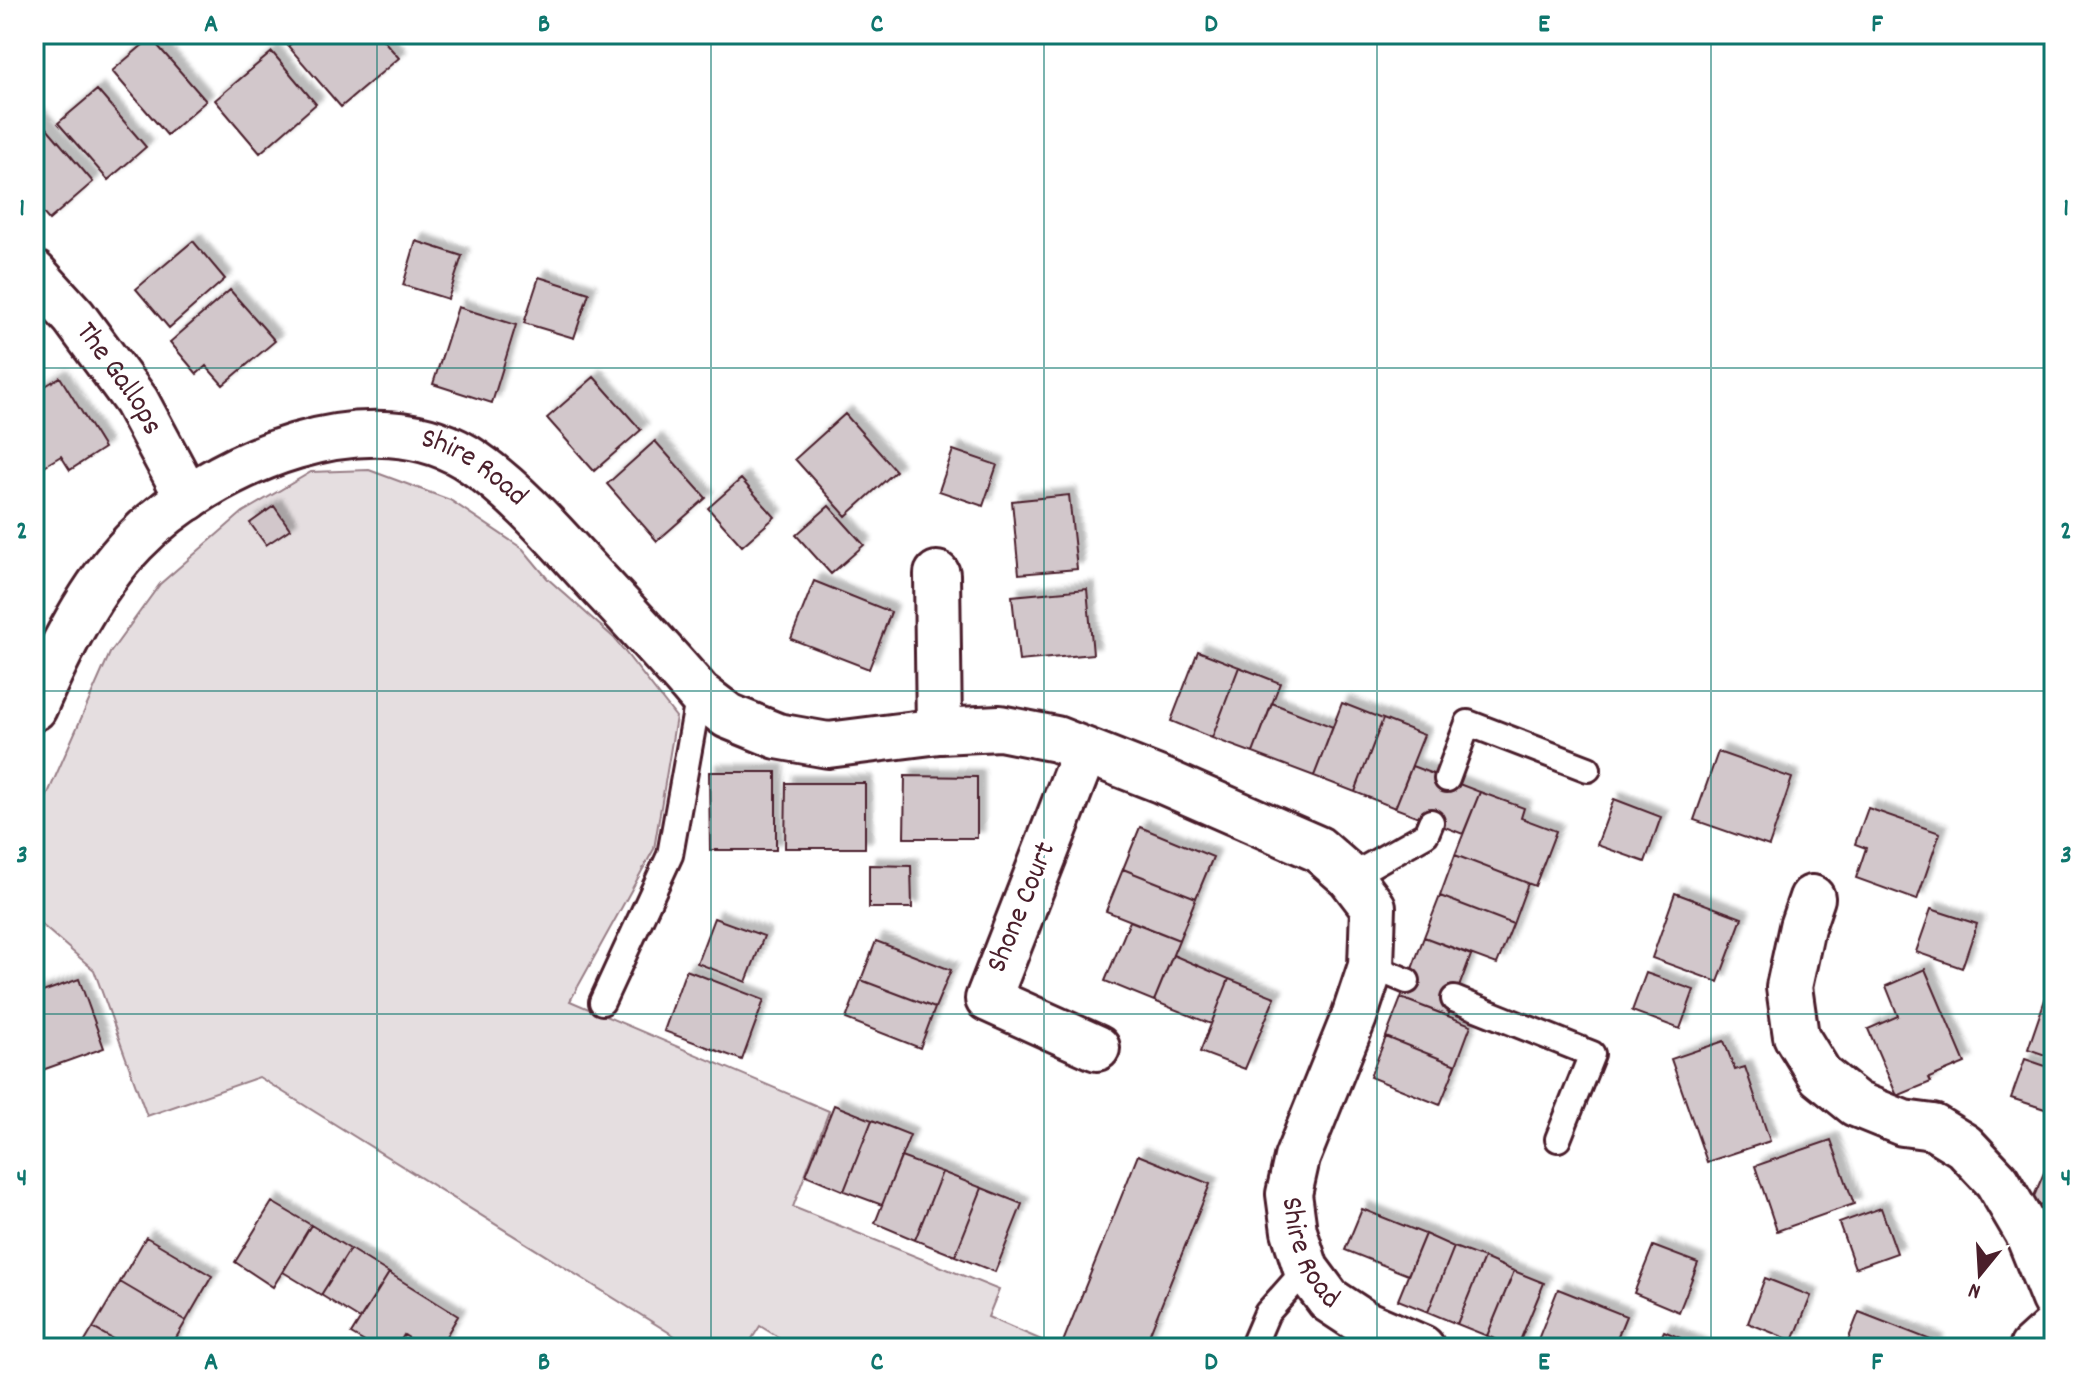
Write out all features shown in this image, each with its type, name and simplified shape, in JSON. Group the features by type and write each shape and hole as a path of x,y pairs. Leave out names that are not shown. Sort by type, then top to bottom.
{"street":[{"name":"The Gallops","path":"34,273 74,317 136,401 188,498"},
{"name":"Shire Road","path":"34,708 86,605 134,542 188,498 243,465 291,447 347,435 394,433 434,442 474,462 547,527 699,694 728,716 777,736 828,745 939,731 1000,728 1056,739 1318,849 1350,877 1373,907 1389,974 1354,1017 1297,1158 1289,1194 1294,1231 1306,1269 1329,1300 1364,1323 1422,1348"},
{"path":"937,574 939,731"},
{"name":"Shone Court","path":"1085,751 988,999 1097,1048"},
{"path":"1812,898 1802,927 1789,987 1796,1036 1820,1075 1856,1104 1903,1123 1933,1127 1964,1146 1997,1181 2019,1219 2054,1299"},
{"path":"2032,1348 2054,1328"}],"lane":[{"path":"602,1002 670,855 699,694"},
{"path":"1447,779 1468,723 1588,769"},
{"path":"1350,877 1426,834 1431,822"},
{"path":"1454,999 1592,1054 1558,1139"},
{"path":"1252,1348 1267,1313 1306,1269"}],"shaded area":[{"path":"369,470 450,500 523,549 547,578 614,638 676,717 654,849 570,1001 829,1111 793,1207 999,1290 988,1317 1060,1348 796,1348 760,1326 746,1348 694,1348 259,1077 147,1116 94,970 34,918 34,825 110,653 160,584 243,512 311,472"}],"building":[{"path":"303,34 378,34 399,58 341,107 288,46"},
{"path":"151,38 206,101 167,135 112,71"},
{"path":"272,52 316,104 260,153 215,100"},
{"path":"97,90 146,147 108,180 58,123"},
{"path":"35,114 93,182 49,220 34,203"},
{"path":"193,241 225,279 169,328 136,289"},
{"path":"416,241 462,256 448,299 403,285"},
{"path":"539,277 589,293 574,338 524,323"},
{"path":"230,290 275,341 223,385 206,366 197,374 170,342"},
{"path":"458,307 516,325 492,403 433,384"},
{"path":"60,377 104,448 70,470 61,456 41,468 34,458 34,393"},
{"path":"594,377 641,430 594,471 547,418"},
{"path":"845,414 896,471 846,516 795,459"},
{"path":"655,441 706,498 657,541 607,484"},
{"path":"953,450 997,465 983,506 939,491"},
{"path":"741,479 775,517 742,546 708,508"},
{"path":"1069,495 1077,569 1019,574 1012,501"},
{"path":"274,506 290,529 266,545 250,523"},
{"path":"829,506 864,545 831,574 796,535"},
{"path":"814,581 891,612 869,669 791,639"},
{"path":"1087,589 1093,654 1019,661 1012,596"},
{"path":"1198,651 1239,667 1212,738 1171,721"},
{"path":"1239,667 1280,683 1253,753 1212,738"},
{"path":"1272,703 1333,727 1314,776 1253,753"},
{"path":"1342,703 1383,719 1355,792 1314,776"},
{"path":"1383,719 1424,735 1395,808 1355,792"},
{"path":"1718,752 1792,778 1769,846 1694,820"},
{"path":"1412,766 1480,792 1463,834 1395,808"},
{"path":"709,772 776,772 776,850 710,850"},
{"path":"905,776 977,777 977,838 904,838"},
{"path":"786,783 865,783 865,848 785,848"},
{"path":"1480,792 1524,808 1521,818 1556,831 1535,886 1455,855"},
{"path":"1614,799 1661,817 1645,862 1597,845"},
{"path":"1868,808 1940,833 1917,900 1856,878 1866,848 1855,844"},
{"path":"1140,827 1213,857 1196,898 1123,869"},
{"path":"1455,855 1528,883 1513,924 1440,896"},
{"path":"869,865 911,866 912,908 869,908"},
{"path":"1123,869 1196,898 1179,940 1106,911"},
{"path":"1675,893 1742,918 1718,982 1652,958"},
{"path":"1440,896 1513,924 1497,964 1424,937"},
{"path":"1931,909 1977,924 1962,968 1916,952"},
{"path":"714,918 764,936 746,982 697,963"},
{"path":"1130,921 1179,940 1154,1001 1105,981"},
{"path":"1424,937 1471,955 1448,1016 1401,998"},
{"path":"876,941 951,970 935,1008 861,980"},
{"path":"1173,955 1229,979 1211,1024 1154,1001"},
{"path":"1925,969 1965,1063 1897,1096 1868,1029 1898,1016 1886,986"},
{"path":"686,970 764,1000 742,1060 664,1031"},
{"path":"1646,973 1694,990 1680,1029 1632,1011"},
{"path":"79,979 104,1048 34,1073 34,995"},
{"path":"1229,979 1275,997 1245,1069 1200,1052"},
{"path":"861,980 935,1008 920,1048 846,1019"},
{"path":"2051,982 2054,983 2054,1058 2028,1049"},
{"path":"1401,998 1471,1025 1456,1065 1386,1037"},
{"path":"1386,1037 1456,1065 1440,1105 1370,1077"},
{"path":"1724,1041 1735,1070 1745,1067 1770,1141 1707,1162 1671,1059"},
{"path":"2025,1059 2054,1069 2054,1112 2011,1098"},
{"path":"834,1105 872,1120 844,1191 806,1175"},
{"path":"872,1120 910,1135 882,1205 844,1191"},
{"path":"1831,1140 1854,1204 1777,1231 1755,1166"},
{"path":"2054,1149 2054,1210 2032,1201"},
{"path":"1138,1155 1210,1184 1144,1348 1077,1348 1063,1342"},
{"path":"901,1157 942,1172 915,1240 875,1223"},
{"path":"942,1172 982,1188 955,1256 915,1240"},
{"path":"982,1188 1022,1204 995,1272 955,1256"},
{"path":"272,1202 311,1225 273,1287 235,1262"},
{"path":"1881,1208 1897,1253 1855,1268 1839,1223"},
{"path":"1362,1209 1425,1234 1408,1275 1345,1250"},
{"path":"311,1225 350,1249 321,1295 283,1272"},
{"path":"1425,1234 1454,1247 1428,1312 1398,1300"},
{"path":"146,1237 212,1276 186,1321 120,1282"},
{"path":"1653,1246 1698,1263 1679,1312 1634,1293"},
{"path":"1454,1247 1484,1258 1457,1324 1428,1312"},
{"path":"350,1249 389,1273 360,1319 321,1295"},
{"path":"1484,1258 1514,1271 1487,1336 1457,1324"},
{"path":"1514,1271 1544,1283 1517,1348 1487,1336"},
{"path":"389,1273 458,1316 439,1348 425,1348 404,1335 396,1348 375,1348 351,1334"},
{"path":"1765,1278 1811,1296 1793,1341 1748,1323"},
{"path":"120,1282 186,1321 170,1348 129,1348 93,1328"},
{"path":"1558,1289 1626,1316 1613,1348 1535,1347"},
{"path":"1859,1312 1936,1342 1934,1348 1845,1348"},
{"path":"93,1328 129,1348 81,1348"},
{"path":"1664,1331 1703,1348 1656,1348"}]}
